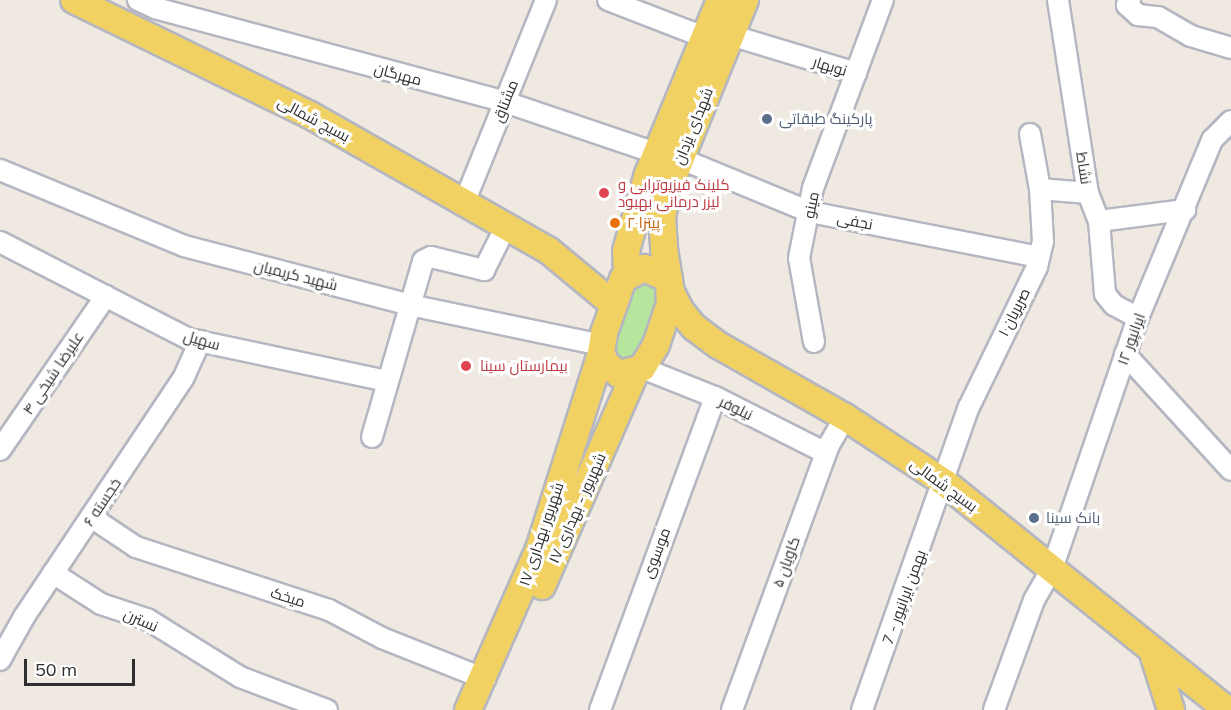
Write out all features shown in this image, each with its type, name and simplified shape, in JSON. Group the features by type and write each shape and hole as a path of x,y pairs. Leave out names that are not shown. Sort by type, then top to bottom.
{"main road":[{"name":"بسیج شمالی","path":"74,0 146,32 310,115 548,250 613,304"},
{"name":"شهدای یزدان","path":"671,292 662,218 668,156 704,37 720,0"},
{"name":"شهدای یزدان","path":"613,304 625,276 630,230 730,35 745,0"},
{"name":"بسیج شمالی","path":"548,250 625,276 644,268 656,271 669,279 671,292 694,327 718,345 845,417 945,483 1227,710"},
{"name":"۱۷ شهریور - بهداری","path":"486,710 622,406 639,370 656,345 671,292"},
{"name":"۱۷ شهریور بهداری","path":"468,710 485,679 539,549 602,349 613,304"},
{"name":"بسیج شمالی","path":"656,345 676,338 694,338 718,345"},
{"path":"602,349 606,365 619,374 639,370"},
{"path":"588,388 604,382 612,384 622,406"},
{"name":"بسیج شمالی","path":"1152,650 1204,710"},
{"path":"1152,650 1171,710"}],"street":[{"name":"مشتاق","path":"464,203 546,0"},
{"path":"608,0 704,37"},
{"name":"نوبهار","path":"730,35 856,73 883,0"},
{"name":"نشاط","path":"1058,0 1088,193 1100,221 1106,294 1114,305 1138,318"},
{"path":"1130,0 1127,5 1138,15 1158,17 1191,36 1231,48"},
{"path":"146,32 150,3"},
{"name":"مهرگان","path":"150,3 505,102 668,156"},
{"name":"مینو","path":"814,342 799,258 813,188 856,73"},
{"name":"ایرانپور ۱۲","path":"994,710 1034,600 1052,569 1138,318 1185,210 1212,140 1231,120"},
{"name":"صریریان۱۰","path":"945,483 969,407 1040,256 1043,242 1040,189 1030,134"},
{"name":"نجفی","path":"668,156 810,212 1040,256"},
{"name":"شهید کریمیان","path":"0,170 184,246 410,305 602,349"},
{"path":"1040,189 1088,193"},
{"path":"1100,221 1185,210"},
{"path":"372,437 386,381 423,261 431,257 484,270 506,226"},
{"name":"سهیل","path":"0,242 105,296 200,341 386,381"},
{"name":"علیرضا شیخی ۴","path":"0,450 105,296"},
{"name":"خجسته ۶","path":"0,660 53,573 183,379 200,341"},
{"path":"1125,354 1231,470"},
{"name":"نیلوفر","path":"639,370 715,397 826,453"},
{"name":"موسوی","path":"600,710 715,397"},
{"name":"کاویان ۵","path":"732,710 826,453 845,417"},
{"name":"بهمن ایرانپور - 7","path":"862,710 945,483"},
{"name":"میخک","path":"91,517 136,547 329,610 382,638 485,679"},
{"name":"نسترن","path":"53,573 101,604 147,619 240,677 327,710"}],"green space":[{"path":"645,278 656,284 662,295 654,323 634,361 620,360 610,354 625,293"}],"place":[{"name":"پارکینگ طبقاتی","path":"767,119"},
{"name":"کلینک فیزیوتراپی و لیزر درمانی بهبود","path":"604,193"},
{"name":"پیتزا۲۰","path":"615,223"},
{"name":"بیمارستان سینا","path":"466,366"},
{"name":"بانک سینا","path":"1034,518"}]}
